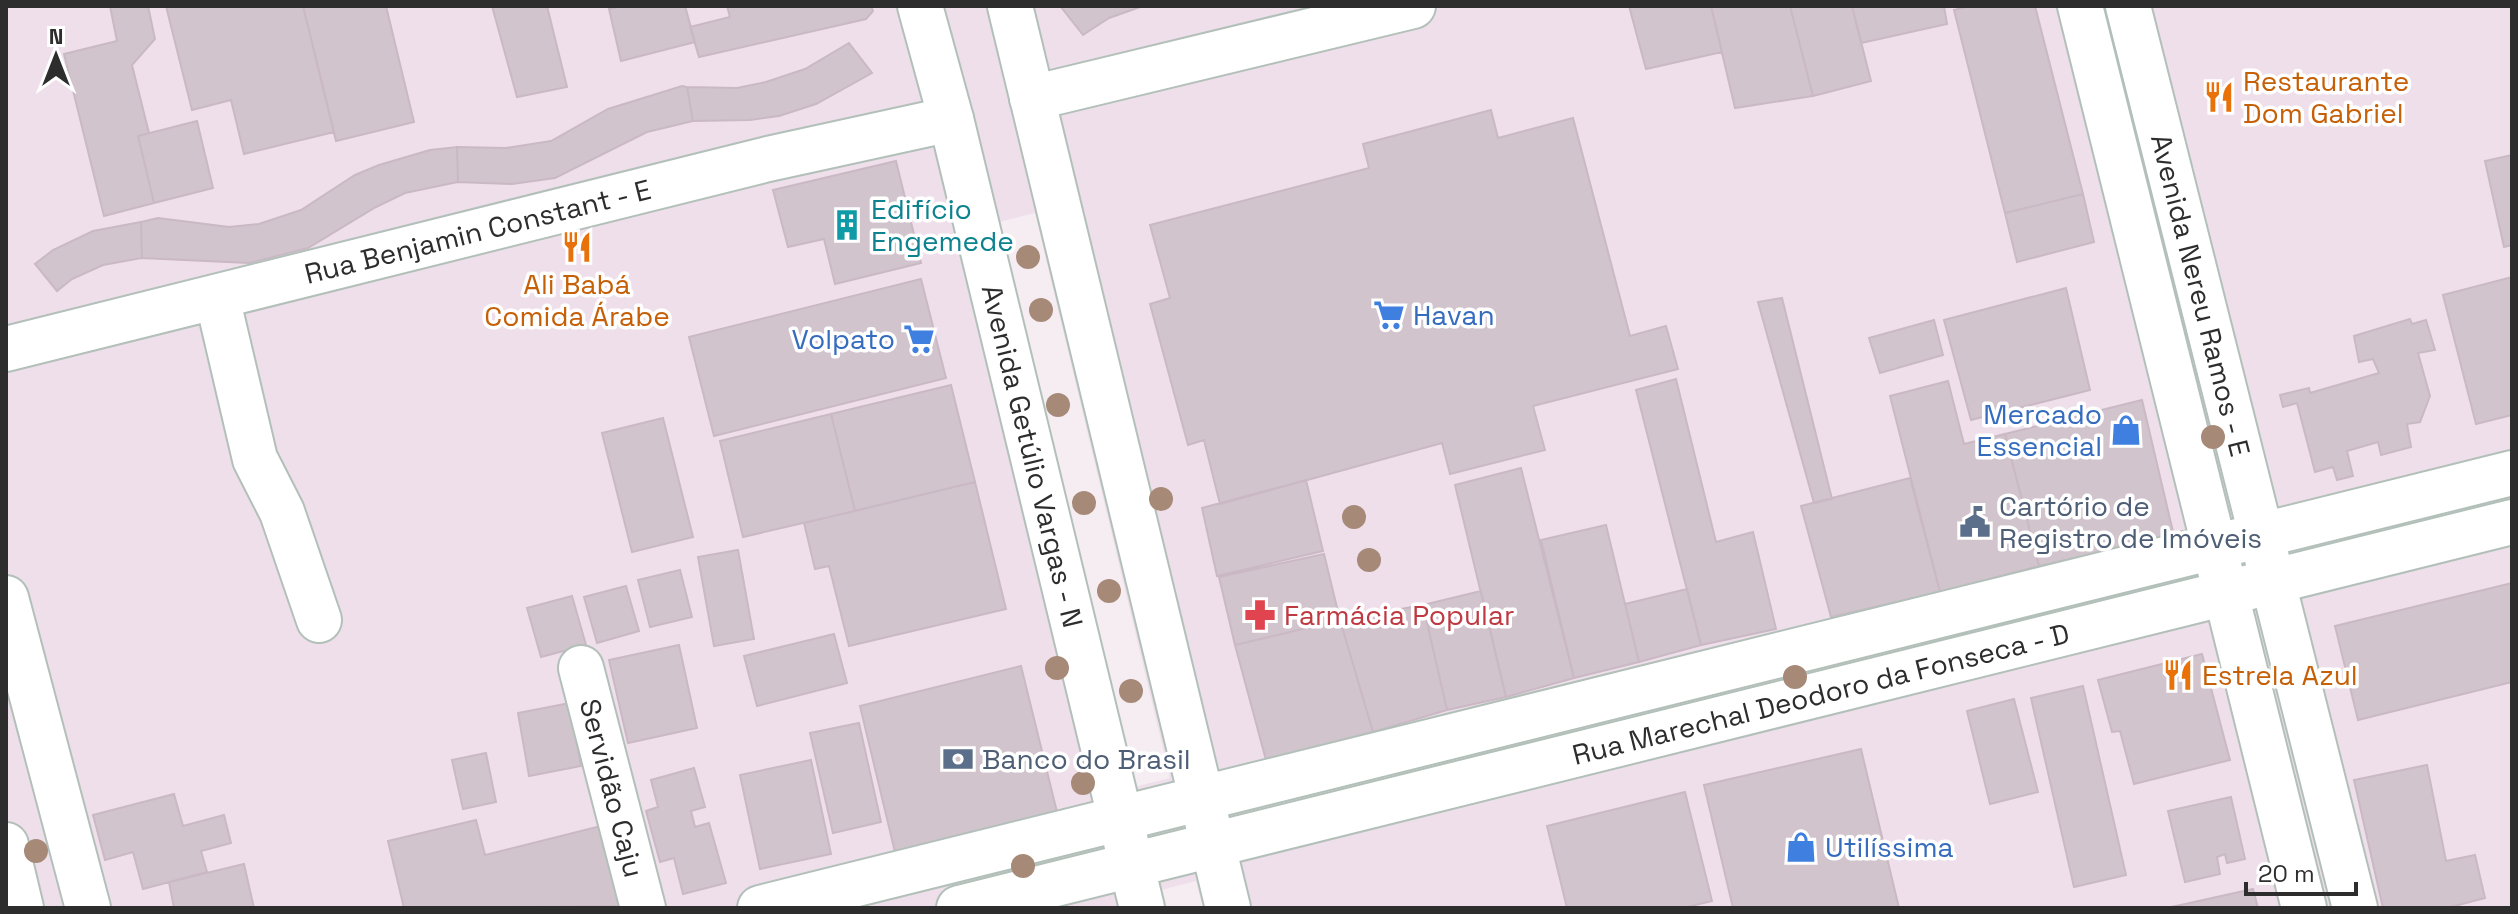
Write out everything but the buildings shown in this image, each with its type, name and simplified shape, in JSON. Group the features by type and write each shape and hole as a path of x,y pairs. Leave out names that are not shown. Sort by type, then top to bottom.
{"street":[{"name":"Avenida Getúlio Vargas - N","path":"920,6 951,119 1142,908"},
{"path":"1010,6 1228,908"},
{"path":"1032,98 1413,6"},
{"name":"Avenida Nereu Ramos - E","path":"2080,6 2304,908"},
{"name":"Avenida Nereu Ramos - E","path":"2128,6 2355,908"},
{"name":"Rua Benjamin Constant - E","path":"6,349 768,159 951,119"},
{"path":"217,297 255,459 282,512 319,620"},
{"name":"Rua Marechal Deodoro da Fonseca - D","path":"760,908 2512,473"},
{"name":"Rua Marechal Deodoro da Fonseca - D","path":"959,908 2512,522"},
{"path":"6,598 88,908"},
{"name":"Servidão Caju","path":"581,668 643,908"},
{"path":"6,845 21,908"}],"shaded area":[{"path":"1035,213 1170,778 1134,787 999,222"},
{"path":"1196,881 1203,908 1161,908 1157,891"}],"place":[{"name":"Restaurante Dom Gabriel","path":"2219,97"},
{"name":"Edifício Engemede","path":"847,225"},
{"name":"Ali Babá Comida Árabe","path":"577,247"},
{"name":"Havan","path":"1389,315"},
{"name":"Volpato","path":"919,339"},
{"name":"Mercado Essencial","path":"2126,430"},
{"name":"Cartório de Registro de Imóveis","path":"1975,522"},
{"name":"Farmácia Popular","path":"1260,615"},
{"name":"Estrela Azul","path":"2178,675"},
{"name":"Banco do Brasil","path":"958,759"},
{"name":"Utilíssima","path":"1801,847"}]}
